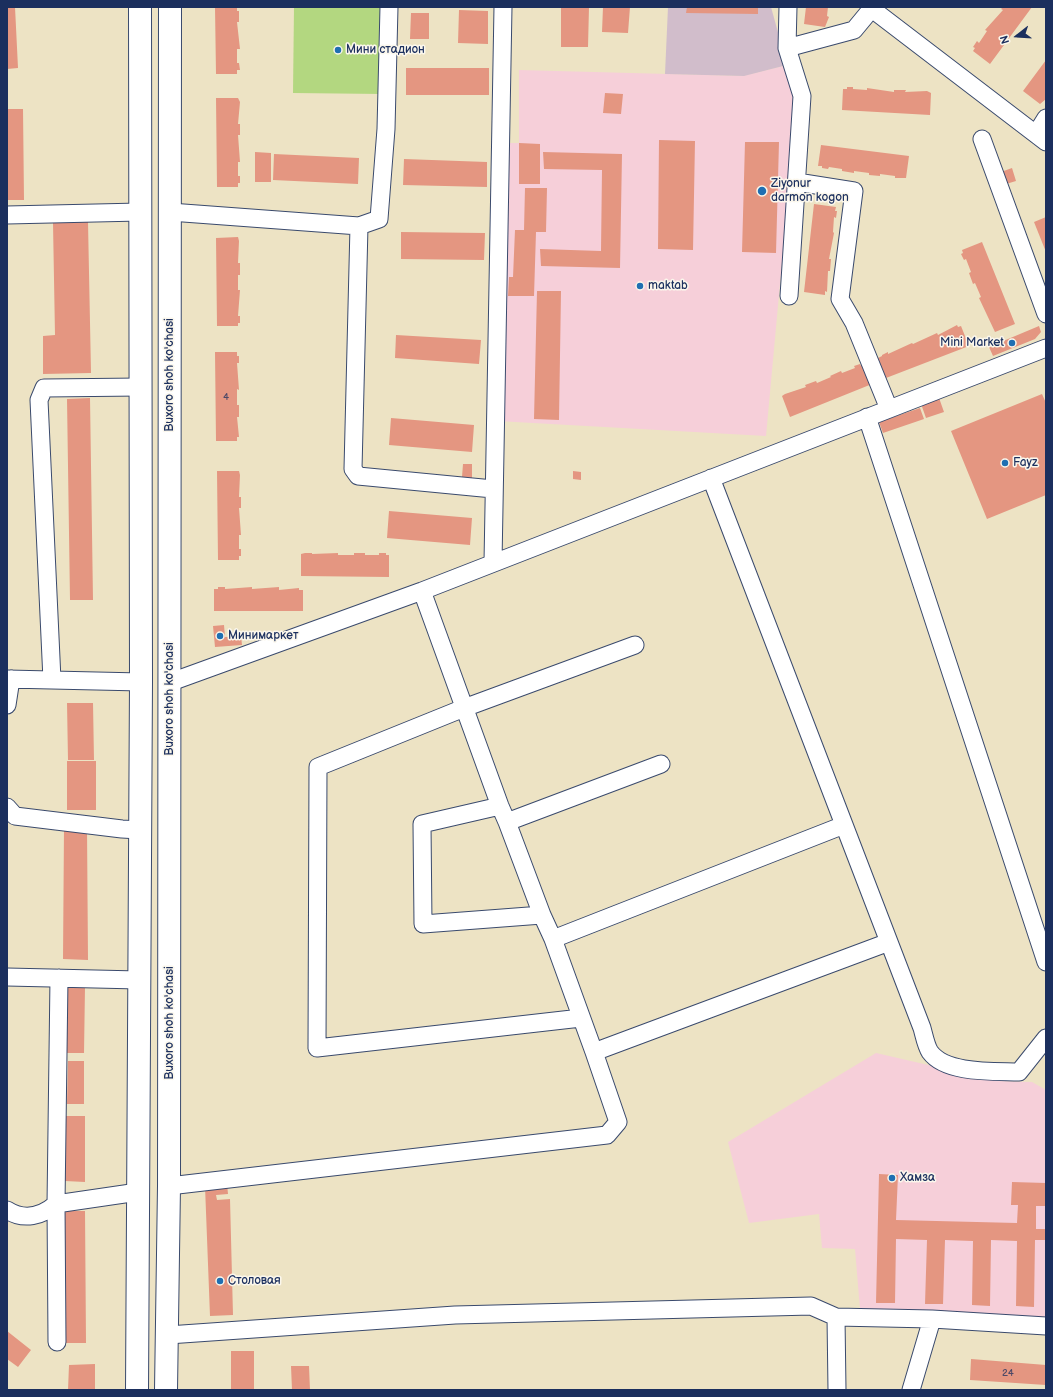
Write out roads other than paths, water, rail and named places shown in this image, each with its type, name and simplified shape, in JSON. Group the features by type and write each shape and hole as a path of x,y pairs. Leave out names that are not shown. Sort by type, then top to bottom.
{"main road":[{"path":"137,1390 141,682 140,7"},
{"name":"Buxoro shoh ko'chasi","path":"166,1390 169,1186 170,7"},
{"path":"136,1361 152,1370 159,1368 167,1360"}],"street":[{"path":"170,212 358,226 379,219 386,129 389,7"},
{"path":"493,562 493,489 503,7"},
{"path":"788,7 787,48 802,96 789,296"},
{"path":"787,48 854,30 872,8 1041,138 1046,118"},
{"path":"982,139 1046,314"},
{"path":"796,182 854,191 840,299 854,323 889,409"},
{"path":"7,215 140,212"},
{"path":"358,226 353,469 358,476 493,489"},
{"path":"170,682 422,591 493,562 1046,348"},
{"path":"52,680 39,400 44,388 140,387"},
{"path":"867,418 1046,962"},
{"path":"711,478 922,1028 929,1051 939,1061 953,1067 1019,1072 1044,1047"},
{"path":"169,1186 607,1135 618,1122 553,939 542,915 500,806 422,591"},
{"path":"581,1018 317,1048 318,767 464,708 635,645"},
{"path":"7,704 9,679 141,682"},
{"path":"507,822 661,764"},
{"path":"500,806 422,824 423,924 542,915"},
{"path":"7,807 15,816 139,830"},
{"path":"553,939 844,825"},
{"path":"594,1052 888,942"},
{"path":"7,977 139,980"},
{"path":"57,1342 56,1204 59,978"},
{"path":"7,1210 15,1215 30,1216 46,1213 56,1204 138,1192"},
{"path":"168,1335 455,1315 812,1306 836,1317 932,1319 1046,1326"},
{"path":"836,1317 837,1390"},
{"path":"911,1390 932,1319"}],"place":[{"name":"Мини стадион","path":"338,50"},
{"name":"Ziyonur darmon kogon","path":"762,191"},
{"name":"maktab","path":"640,286"},
{"name":"Mini Market","path":"1012,343"},
{"name":"Fayz","path":"1005,463"},
{"name":"Минимаркет","path":"220,636"},
{"name":"Хамза","path":"892,1178"},
{"name":"Столовая","path":"220,1281"}]}
